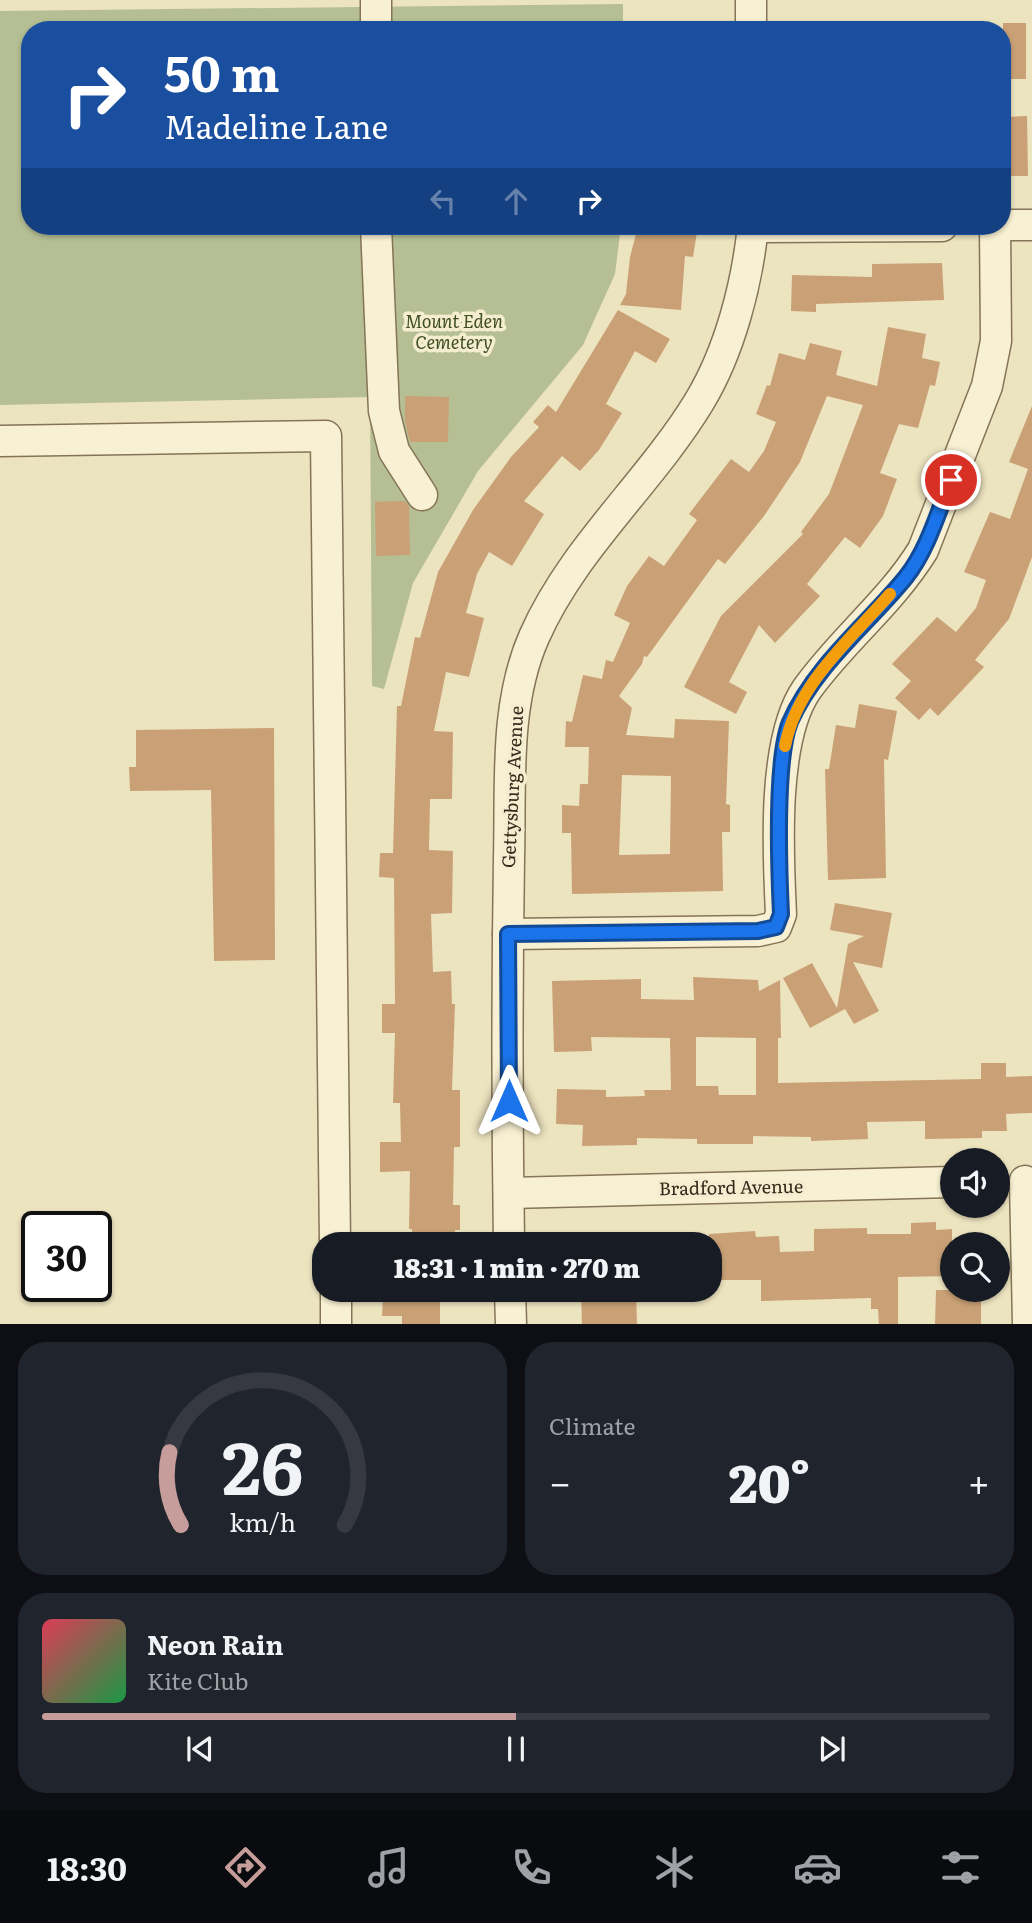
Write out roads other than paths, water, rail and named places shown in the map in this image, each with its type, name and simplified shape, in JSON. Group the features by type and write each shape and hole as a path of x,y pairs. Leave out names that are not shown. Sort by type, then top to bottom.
{"street":[{"path":"376,0 376,21"},
{"path":"751,0 751,21"},
{"path":"1011,225 1032,225"},
{"path":"376,235 384,411 394,451 422,495"},
{"name":"Gettysburg Avenue","path":"509,1232 508,934 512,728 520,680 534,638 568,576 700,401 729,335 748,263 751,235"},
{"path":"508,934 758,931 776,927 781,914 782,762 789,725 806,691 908,575 923,550 987,386 996,341 995,235"},
{"path":"0,441 326,436 335,1232"},
{"path":"1018,1181 1028,1324"},
{"name":"Bradford Avenue","path":"509,1193 940,1182"},
{"path":"336,1302 336,1324"},
{"path":"510,1302 511,1324"}],"park label":[{"name":"Mount Eden Cemetery","path":"454,332"}]}
